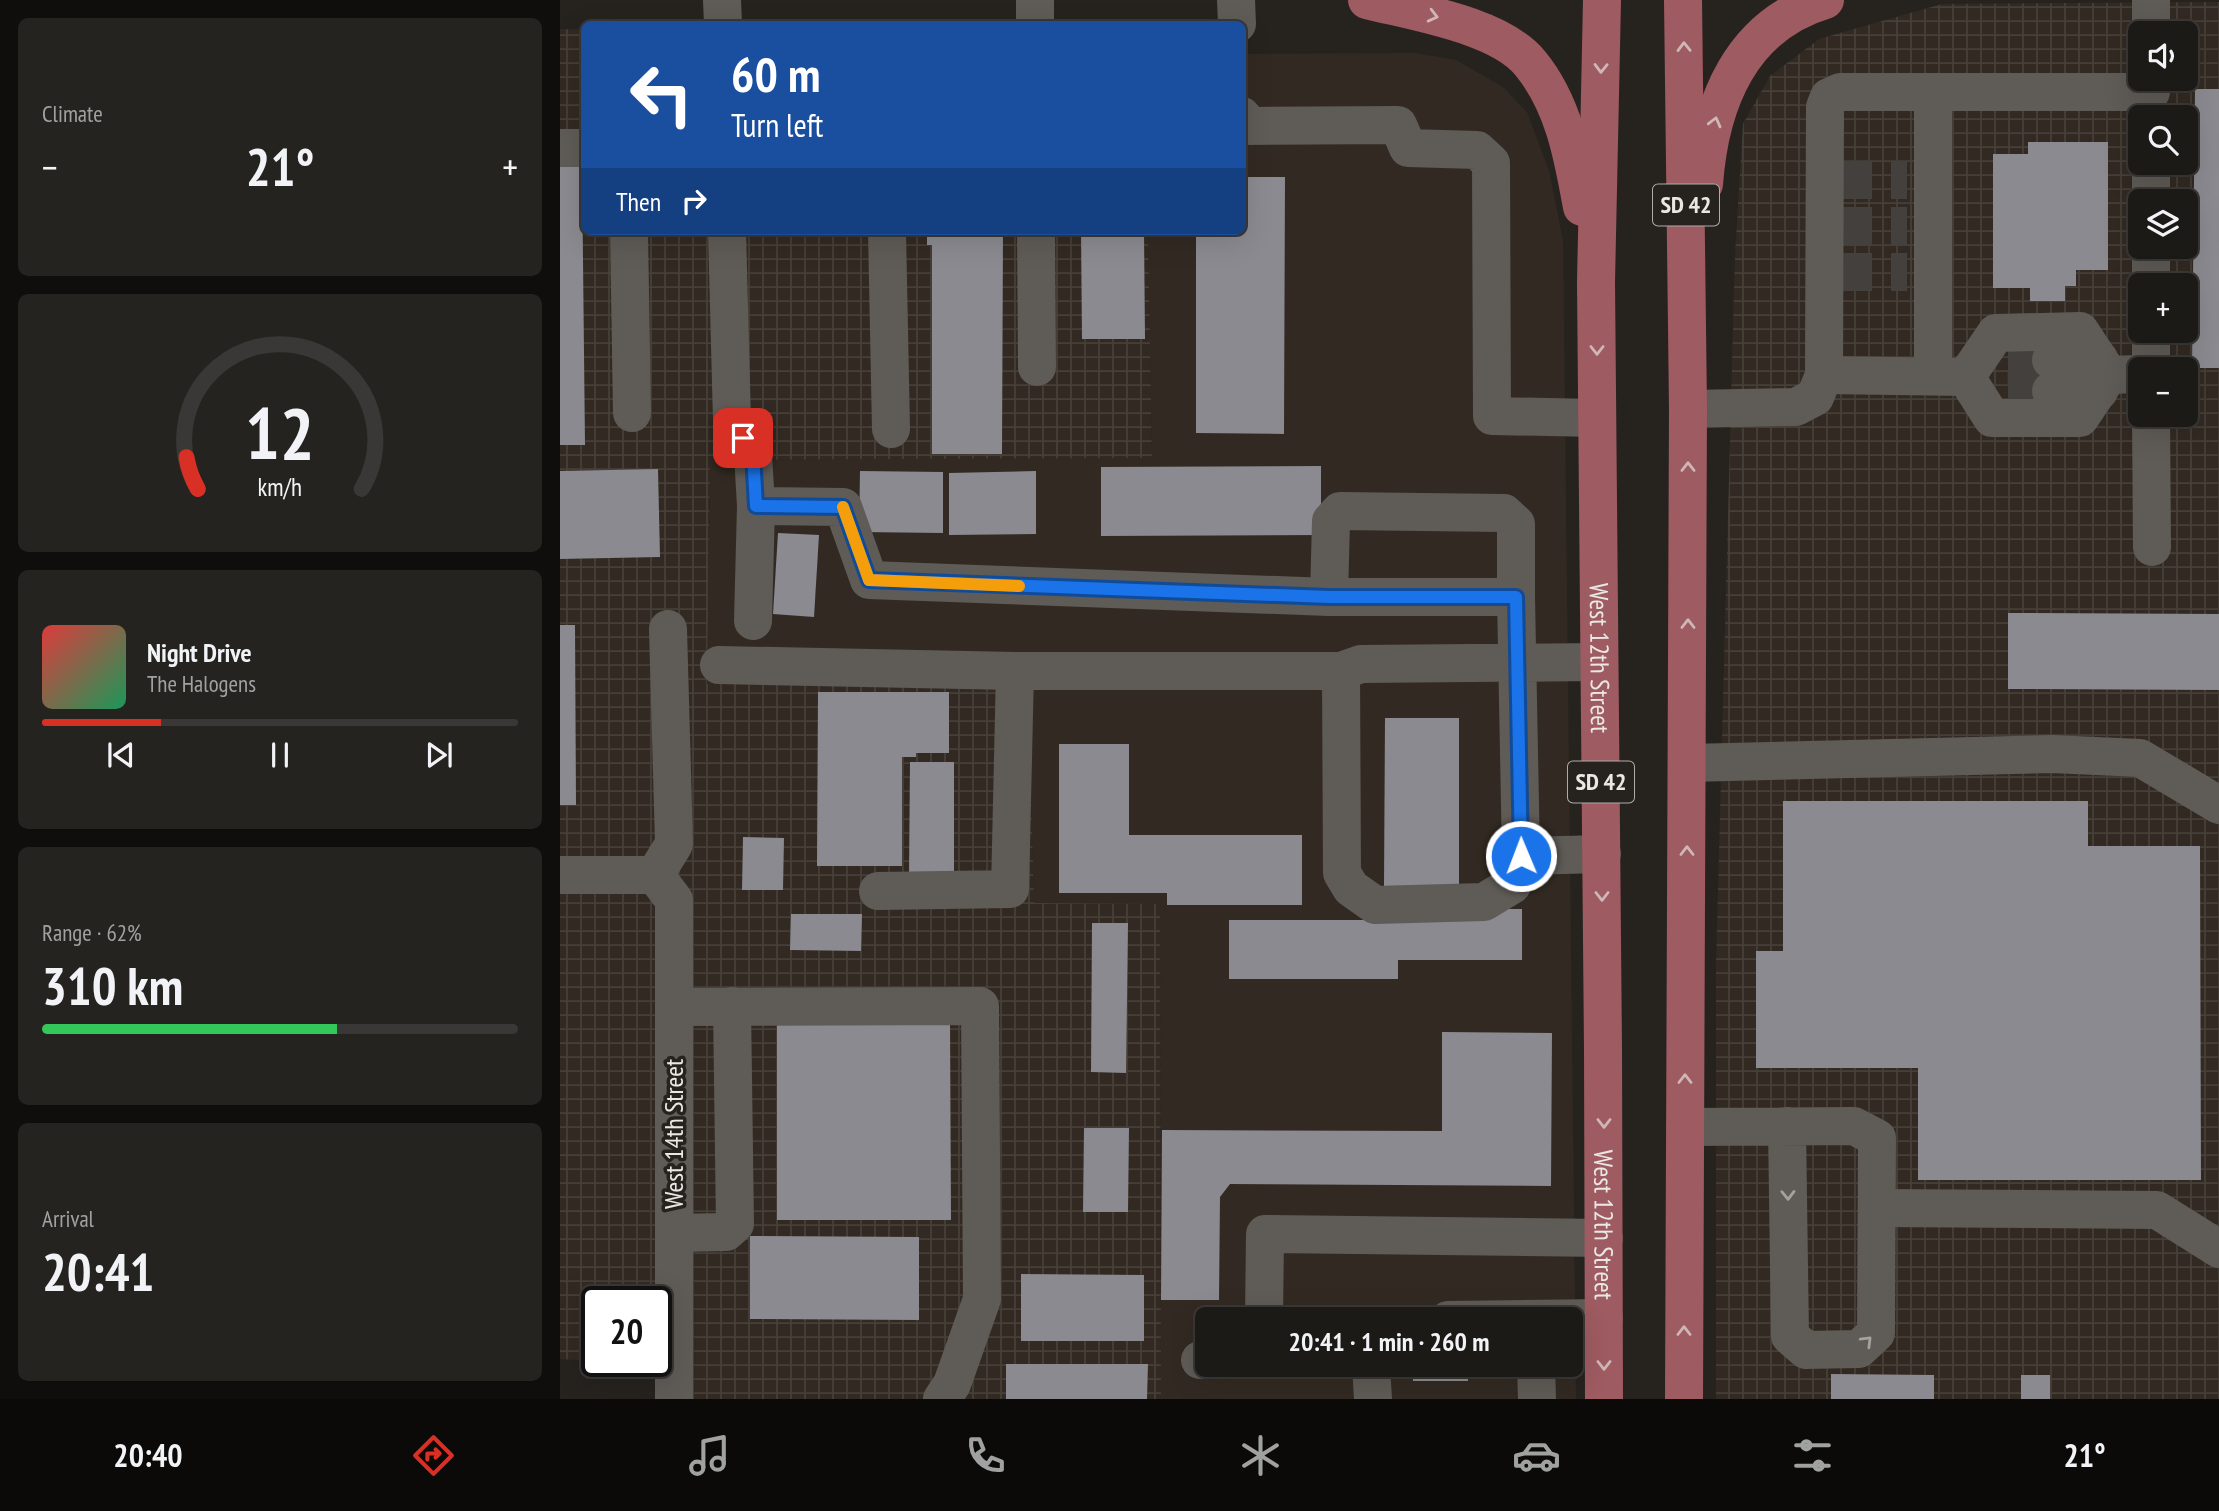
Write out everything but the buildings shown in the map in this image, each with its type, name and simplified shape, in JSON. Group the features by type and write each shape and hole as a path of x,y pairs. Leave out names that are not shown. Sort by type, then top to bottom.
{"main road":[{"path":"1367,0 1482,31 1508,44 1529,61 1558,110 1569,142 1596,282"},
{"name":"West 12th Street","path":"1602,0 1596,282 1604,1399"},
{"name":"SD 42","path":"1684,0 1688,409 1684,1399"},
{"path":"1688,409 1705,174 1718,109 1742,56 1759,37 1786,16 1825,0"}],"street":[{"path":"722,0 723,21"},
{"path":"1035,0 1035,21"},
{"path":"1237,0 1237,21"},
{"path":"2151,0 2151,21"},
{"path":"1688,409 1796,407 1815,397 1824,375 1829,272 1829,180 1825,107 1829,97 1840,92 2151,96"},
{"path":"1933,92 1920,180 1920,271 1978,376 1992,418 2080,418 2112,375"},
{"path":"1246,121 1250,126 1398,125 1408,148 1477,150 1491,163 1492,416 1597,418"},
{"path":"560,148 581,148"},
{"path":"629,235 632,413"},
{"path":"727,235 732,421 753,454 756,506 753,621"},
{"path":"887,235 891,429"},
{"path":"1036,235 1037,367"},
{"path":"1978,376 1996,332 2080,331 2112,375"},
{"path":"1824,375 1978,376"},
{"path":"2051,375 2112,375"},
{"path":"2151,427 2152,547"},
{"path":"756,506 843,507 869,580 1329,597 1516,597"},
{"path":"1329,597 1331,521 1340,511 1504,513 1516,524 1521,856 1512,885 1484,902 1375,905 1351,888 1342,873 1341,671"},
{"path":"560,875 655,875 674,844 668,629"},
{"path":"719,665 1015,671 1341,671 1362,664 1599,662"},
{"path":"878,891 1010,889 1015,671"},
{"path":"1688,763 2052,754 2140,758 2219,805"},
{"path":"1521,856 1602,854"},
{"name":"West 14th Street","path":"655,875 674,900 674,1399"},
{"path":"674,1233 726,1232 735,1224 732,1006"},
{"path":"674,1007 980,1006 982,1299 952,1384 942,1399"},
{"path":"1685,1127 1787,1126 1854,1126 1877,1138 1876,1333 1859,1349 1806,1350 1790,1336 1787,1126"},
{"path":"1877,1208 2157,1210 2219,1249"},
{"path":"1264,1307 1265,1234 1604,1238"},
{"path":"1583,1318 1604,1318"},
{"path":"1372,1377 1373,1399"},
{"path":"1536,1377 1537,1399"}],"shaded area":[{"path":"2219,2 2219,1399 1716,1399 1716,965 1735,255 1743,124 1770,76 1819,39 1942,4"},
{"path":"560,29 581,30 581,235 1148,235 1152,458 710,460 707,684 1028,678 1034,903 1160,904 1161,1399 658,1399 658,1377 672,1377 672,1286 581,1286 581,1360 560,1359"},
{"path":"1415,53 1456,60 1503,87 1527,112 1549,171 1563,240 1575,1307 1195,1307 1195,1377 1576,1377 1576,1399 1161,1399 1160,904 1034,903 1028,678 707,684 710,460 1152,458 1148,235 1246,235 1246,54"}],"tunnel":[{"path":"1834,180 1907,180"},
{"path":"1834,226 1907,226"},
{"path":"1834,272 1907,272"},
{"path":"2008,360 2051,360"},
{"path":"2008,392 2051,391"}],"slow traffic":[{"path":"843,507 869,580 1019,586"}],"route":[{"path":"743,438 753,454 756,506 843,507 869,580 1329,597 1516,597 1521,856"}]}
